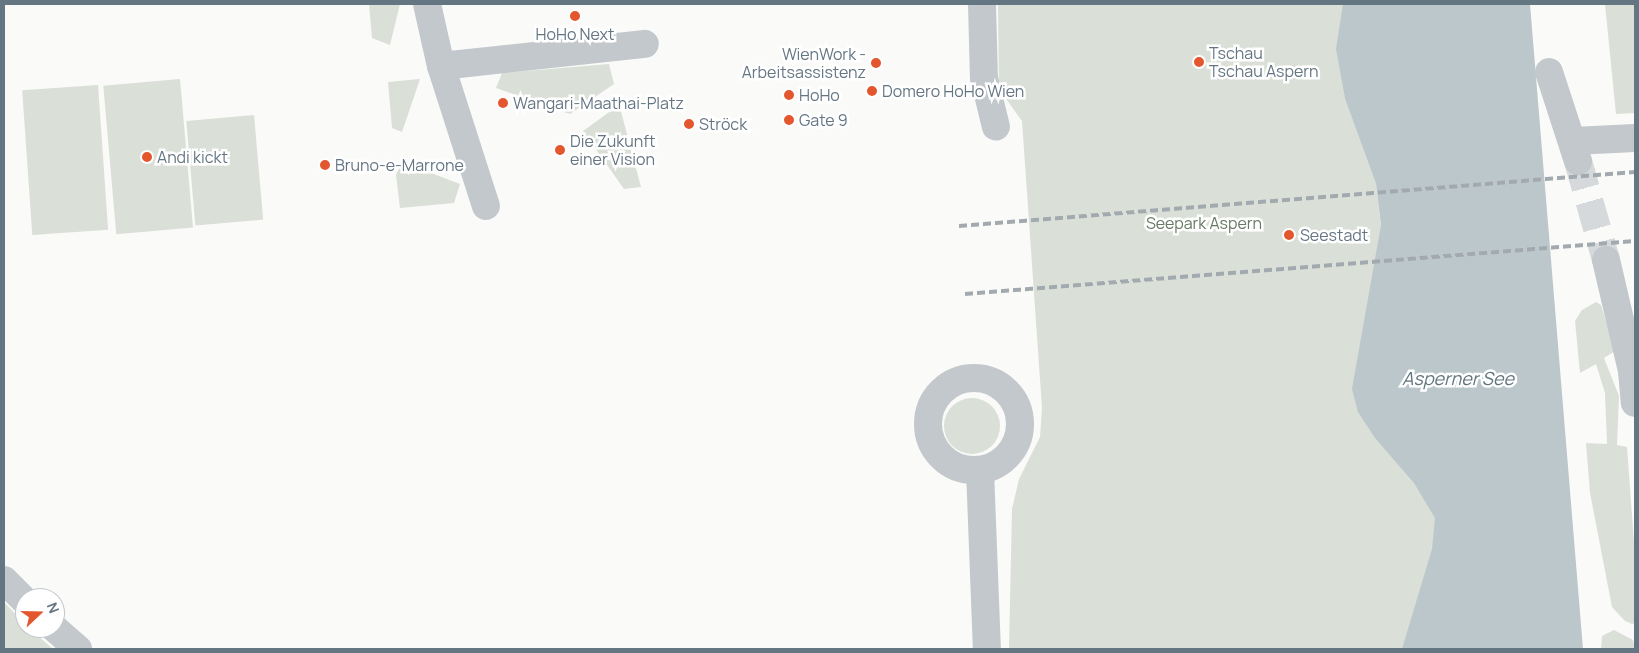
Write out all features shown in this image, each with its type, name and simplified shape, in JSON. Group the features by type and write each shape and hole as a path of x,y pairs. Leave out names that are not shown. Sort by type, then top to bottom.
{"street":[{"path":"427,4 441,66 486,206"},
{"path":"982,4 984,78 996,127"},
{"path":"441,66 645,44"},
{"path":"1549,72 1575,151 1635,138"},
{"path":"1606,260 1630,334 1635,403"},
{"path":"980,470 987,649"},
{"path":"4,580 15,590"},
{"path":"65,638 78,649"}],"green space":[{"path":"369,4 400,4 390,45 372,38"},
{"name":"Seepark Aspern","path":"998,4 1371,4 1337,52 1345,99 1376,184 1381,226 1448,511 1417,649 1009,649 1012,509 1019,479 1040,437 1042,408 1022,121 999,89"},
{"path":"1605,4 1635,4 1635,113 1616,114"},
{"path":"609,64 614,84 570,114 496,88 502,73"},
{"name":"Andi kickt","path":"180,79 193,227 116,234 103,86"},
{"path":"420,79 402,132 392,128 388,82"},
{"path":"98,85 108,230 32,235 22,90"},
{"path":"619,105 641,187 624,189 583,131"},
{"path":"254,115 263,220 195,226 186,121"},
{"path":"402,162 460,184 454,203 400,208 396,175"},
{"path":"1596,302 1601,305 1615,351 1604,358 1619,396 1617,445 1627,447 1635,556 1635,623 1632,624 1625,621 1612,607 1590,493 1586,443 1607,444 1605,393 1596,364 1580,373 1575,321 1582,310"},
{"path":"972,398 987,403 995,411 1000,426 995,441 987,449 972,454 957,449 949,441 944,426 949,411 957,403"},
{"path":"4,602 15,614 15,638 40,638 53,649 4,649"},
{"path":"1614,630 1633,640 1635,649 1601,649 1602,636"}],"water":[{"name":"Asperner See","path":"1343,4 1530,4 1583,649 1402,649 1432,549 1435,518 1414,483 1375,438 1358,412 1352,389 1381,225 1376,184 1345,99 1336,49"}],"tunnel":[{"path":"1578,161 1606,260"}],"railway":[{"path":"959,226 1635,172"},
{"path":"965,294 1635,241"}],"place":[{"name":"HoHo Next","path":"575,16"},
{"name":"Tschau Tschau Aspern","path":"1199,62"},
{"name":"WienWork - Arbeitsassistenz","path":"876,63"},
{"name":"Domero HoHo Wien","path":"872,91"},
{"name":"HoHo","path":"789,95"},
{"name":"Wangari-Maathai-Platz","path":"503,103"},
{"name":"Gate 9","path":"789,120"},
{"name":"Ströck","path":"689,124"},
{"name":"Die Zukunft einer Vision","path":"560,150"},
{"name":"Andi kickt","path":"147,157"},
{"name":"Bruno-e-Marrone","path":"325,165"},
{"name":"Seestadt","path":"1289,235"}]}
